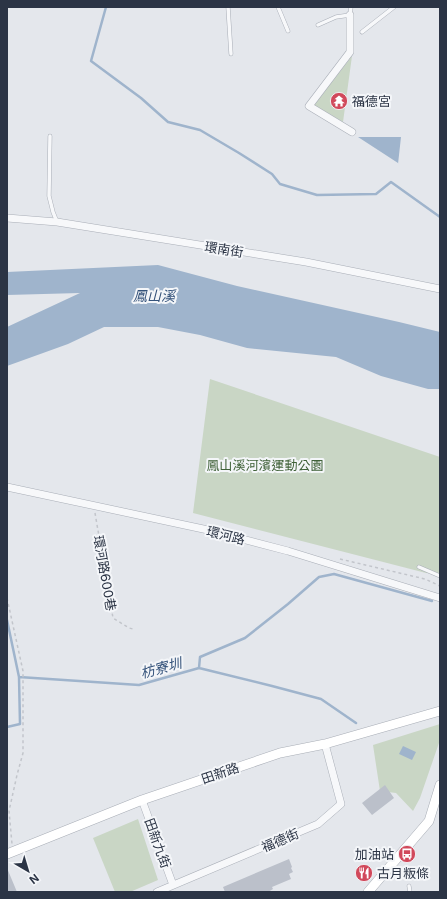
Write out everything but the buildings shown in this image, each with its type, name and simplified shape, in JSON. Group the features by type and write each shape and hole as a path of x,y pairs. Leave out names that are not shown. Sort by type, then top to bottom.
{"main road":[{"name":"田新路","path":"10,853 142,800 280,753 325,744 440,711"},
{"path":"368,892 429,821 440,786"}],"street":[{"path":"350,15 350,52 309,106 352,132"},
{"name":"環南街","path":"7,218 57,222 306,262 440,289"},
{"name":"環河路","path":"7,487 208,530 288,551 440,598"},
{"name":"福德街","path":"157,892 318,824 341,804 325,744"},
{"name":"田新九街","path":"142,800 173,885"}],"lane":[{"path":"228,7 232,54"},
{"path":"278,7 288,31"},
{"path":"318,25 336,17 350,15 351,7"},
{"path":"362,32 394,7"},
{"path":"50,136 49,196 57,222"},
{"path":"419,567 440,576"},
{"path":"409,886 410,892"}],"path":[{"name":"環河路600巷","path":"93,505 113,618 133,629"},
{"path":"7,598 23,674 23,753 8,811 10,853"}],"green space":[{"path":"352,56 343,122 314,105"},
{"name":"鳳山溪河濱運動公園","path":"210,379 440,457 440,574 426,573 193,513"},
{"path":"440,724 440,740 420,798 413,811 396,793 380,791 373,745"},
{"path":"138,819 158,880 130,892 115,892 93,838"}],"water":[{"path":"358,137 401,137 398,164 398,163"},
{"name":"鳳山溪","path":"158,265 237,286 440,332 440,389 428,389 381,376 336,357 247,348 200,335 158,327 104,327 68,344 7,366 7,327 80,293 7,295 7,272"},
{"path":"403,746 416,752 412,760 399,754"}],"waterway":[{"path":"106,7 91,61 141,98 168,122 200,130 272,174 280,184 317,195 376,194 391,182 440,217"},
{"path":"199,668 200,657 245,638 319,577 334,574 432,601"},
{"name":"枋寮圳","path":"7,620 19,677 20,724 7,727"},
{"name":"枋寮圳","path":"19,677 139,685 199,668 321,699 356,723"}],"place":[{"name":"福德宮","path":"339,101"},
{"name":"加油站","path":"407,854"},
{"name":"古月粄條","path":"364,873"}]}
